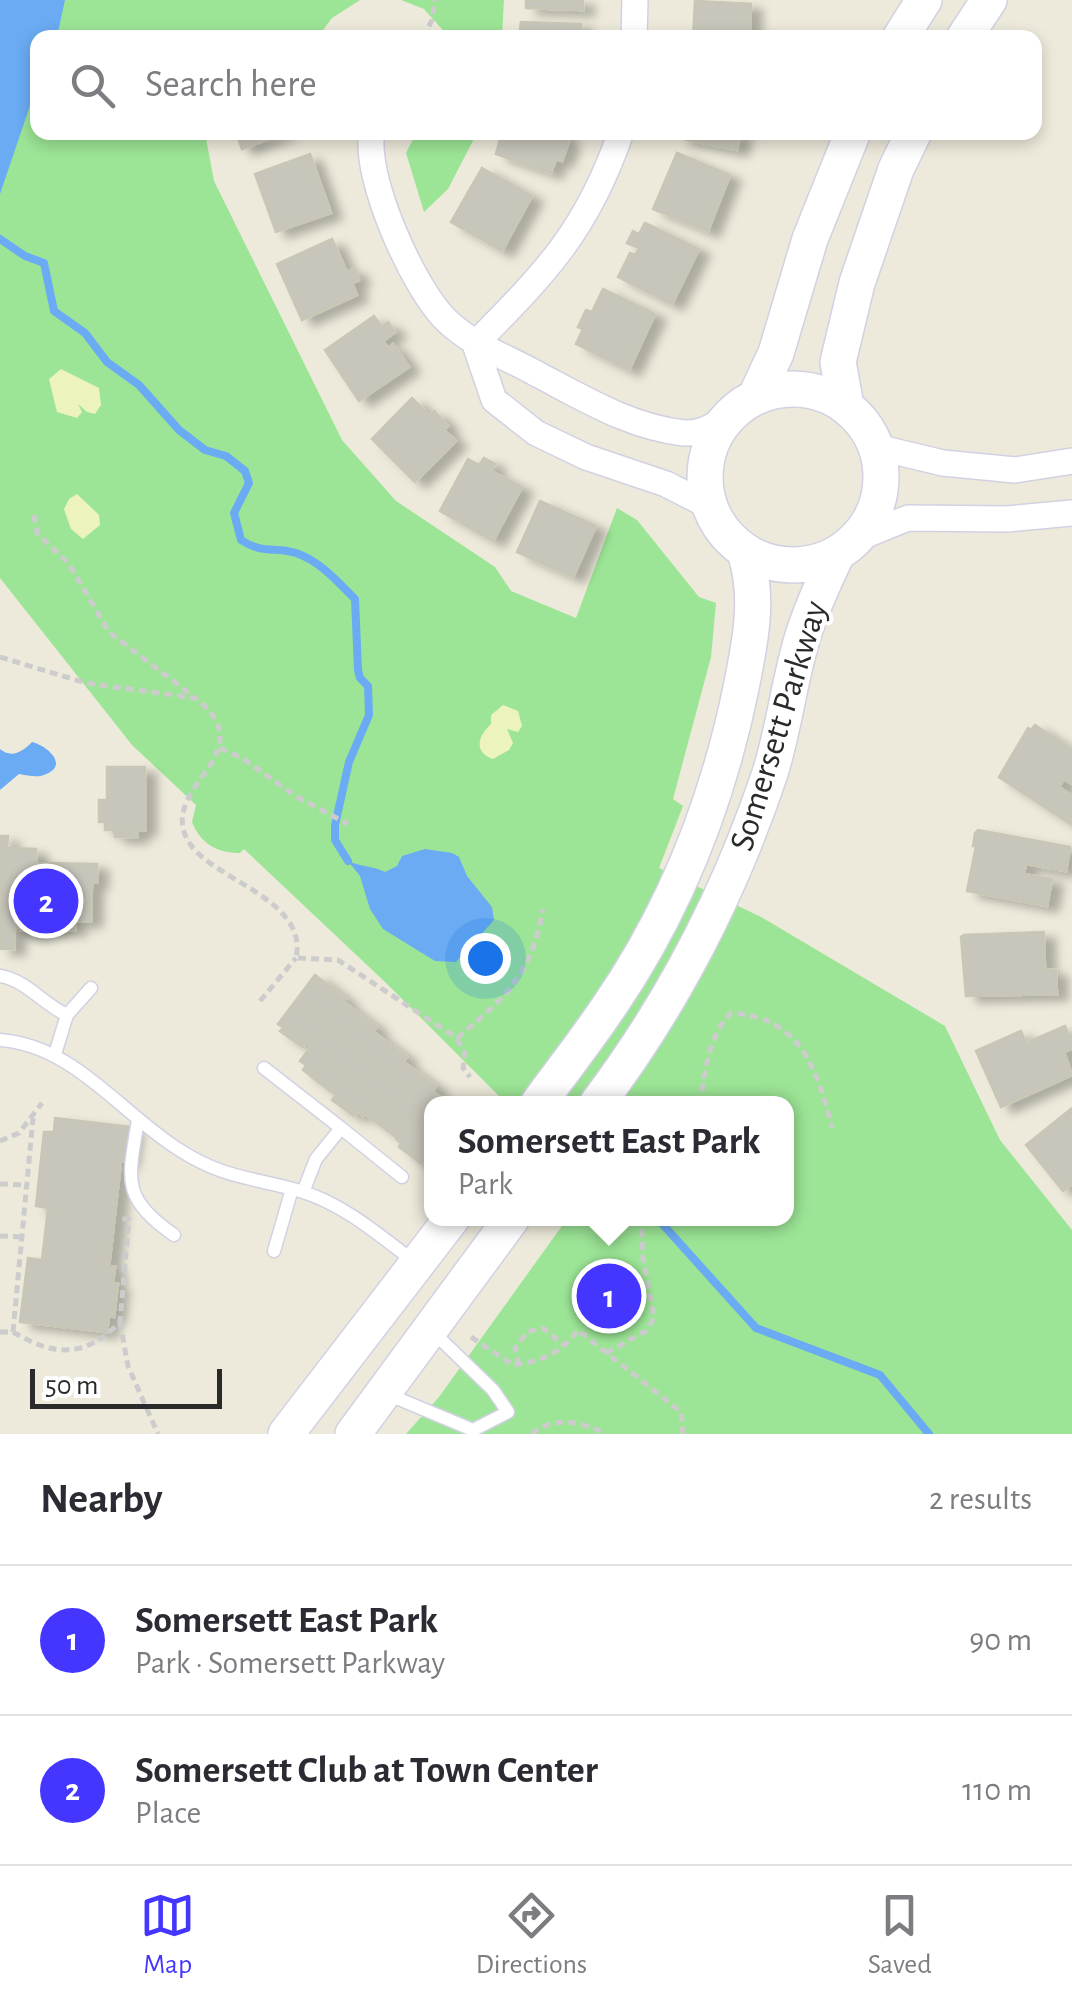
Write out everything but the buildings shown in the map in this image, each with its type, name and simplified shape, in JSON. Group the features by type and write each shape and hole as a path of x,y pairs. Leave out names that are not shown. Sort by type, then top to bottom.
{"main road":[{"path":"905,30 924,0"},
{"path":"969,30 990,0"},
{"path":"756,396 776,353 810,240 850,140"},
{"path":"846,406 838,362 857,282 896,169 910,140"},
{"path":"802,388 825,394 846,406 864,424 876,447 881,472 879,496 870,519 846,546 815,563 791,566 767,562 745,552 723,532 709,506 704,483 713,438 726,418 756,396 779,389 802,388"},
{"name":"Somersett Parkway","path":"603,1096 656,1020 703,940 742,854 772,768 802,639 846,546"},
{"name":"Somersett Parkway","path":"544,1096 612,1002 657,926 696,845 731,738 753,628 751,570 745,552"},
{"path":"286,1434 446,1226"},
{"path":"353,1434 506,1226"}],"street":[{"path":"634,30 636,0"},
{"path":"370,140 378,188 426,295 444,318 475,344 631,422 687,433 707,430 726,418"},
{"path":"475,344 560,254 587,214 618,140"},
{"path":"475,344 494,400 536,432 586,457 666,484 709,506"},
{"path":"876,447 943,463 1014,470 1072,461"},
{"path":"846,546 908,518 1007,519 1072,513"}],"lane":[{"path":"0,976 20,982 67,1015"},
{"path":"55,1054 67,1015 91,988"},
{"path":"0,1040 36,1046 55,1054 138,1120 208,1167 331,1204 418,1264"},
{"path":"264,1068 402,1177"},
{"path":"138,1120 131,1160 133,1194 146,1216 174,1235"},
{"path":"274,1251 298,1191 340,1128"},
{"path":"384,1393 473,1430 508,1412 494,1390 430,1330"}],"path":[{"path":"427,30 435,0"},
{"path":"34,515 37,533 80,580 108,632 195,698 216,720 220,748 186,801 184,836 194,850 267,898 297,939 296,958 260,1001"},
{"path":"0,657 86,682 195,698"},
{"path":"220,748 242,758 297,798 348,824"},
{"path":"457,1038 504,998 521,976 538,937 543,909"},
{"path":"296,958 338,960 457,1038 470,1077"},
{"path":"702,1096 714,1038 721,1024 731,1013 751,1014 767,1020 799,1044 817,1075 832,1128"},
{"path":"0,1141 19,1133 42,1103"},
{"path":"13,1332 33,1118"},
{"path":"0,1184 27,1185"},
{"path":"118,1219 128,1219 120,1322 128,1366 158,1434"},
{"path":"606,1354 646,1331 654,1318 641,1226"},
{"path":"0,1236 22,1237"},
{"path":"0,1332 13,1332 42,1348 62,1352 81,1349 120,1322"},
{"path":"518,1365 515,1348 528,1332 543,1328 564,1346"},
{"path":"471,1337 513,1366 543,1360 564,1346 578,1330 680,1412 684,1434"},
{"path":"562,1422 566,1434"},
{"path":"532,1434 541,1426 562,1422 588,1425 606,1434"}],"green space":[{"path":"0,0 360,0 332,18 323,30 30,30 30,140 206,140 214,181 342,440 396,501 495,567 511,591 576,618 617,508 637,520 699,597 716,603 711,657 673,799 683,806 659,868 761,917 945,1026 1000,1140 1072,1230 1072,1434 406,1434 439,1397 562,1226 794,1226 794,1096 499,1096 244,849 240,853 224,851 205,841 192,822 196,805 132,745 0,578"},
{"path":"401,0 504,0 502,30 443,30 424,9"},
{"path":"473,140 448,189 424,212 406,153 412,141"}],"sand":[{"path":"61,369 99,388 101,405 95,414 78,404 82,412 77,418 57,412 49,379"},
{"path":"77,494 99,515 100,525 83,539 71,529 64,509"},
{"path":"503,705 518,711 522,726 518,732 507,729 513,743 493,759 482,752 480,743 491,724 491,715"}],"water":[{"path":"0,0 65,0 59,30 30,30 30,106 0,194"},
{"path":"32,742 50,752 55,767 41,776 19,774 0,790 0,749 17,753"},
{"path":"425,849 459,857 467,876 492,907 494,920 456,962 435,961 383,929 370,909 360,876 348,861 385,872 397,866 402,856"}],"waterway":[{"path":"0,239 44,263 54,311 85,333 107,362 139,385 179,430 205,450 226,456 245,471 249,483 234,513 241,540 313,561 355,599 358,670 368,686 369,715 349,762 335,825 335,840 348,861"},
{"path":"664,1226 756,1328 880,1375 929,1434"}],"place":[{"name":"Somersett Club at Town Center","path":"46,901"},
{"name":"Somersett East Park","path":"609,1296"}]}
